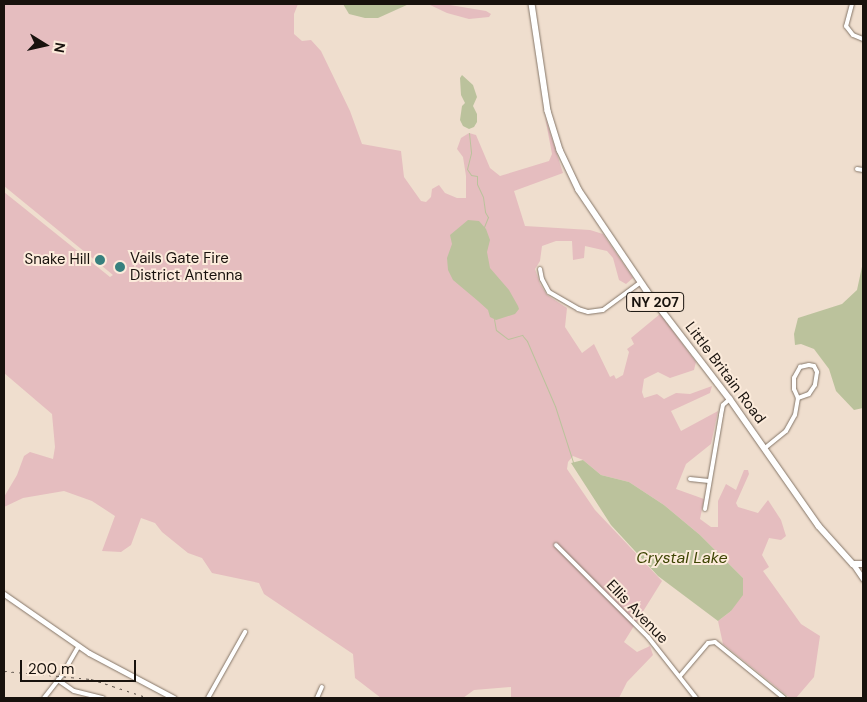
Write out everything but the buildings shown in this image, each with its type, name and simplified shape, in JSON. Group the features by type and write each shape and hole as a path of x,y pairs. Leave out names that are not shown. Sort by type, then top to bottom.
{"main road":[{"name":"Little Britain Road","path":"532,4 548,111 560,150 579,190 641,282 730,399 818,526 853,564 863,579"},
{"path":"853,564 863,564"},
{"path":"4,594 78,647 174,698"}],"street":[{"path":"852,4 846,26 853,34 863,39"},
{"path":"857,169 863,170"},
{"path":"540,269 542,279 549,292 578,309 588,312 604,310 641,282"},
{"path":"764,448 786,431 795,415 798,398 794,389 794,378 800,367 814,366 817,372 816,385 808,394 798,398"},
{"path":"705,509 720,415 724,405 730,399"},
{"path":"690,479 709,481"},
{"name":"Ellis Avenue","path":"556,545 648,637 696,698"},
{"path":"208,698 245,632"},
{"path":"680,676 708,643 715,642 784,698"},
{"path":"44,698 58,680 78,647"},
{"path":"58,680 74,691 103,698"},
{"path":"317,698 322,686"}],"shaded area":[{"path":"4,4 298,4 294,14 294,34 302,41 311,40 321,51 350,111 362,144 401,151 404,177 421,201 426,202 431,197 432,189 439,185 445,193 457,198 466,198 466,176 463,157 457,149 461,138 469,133 476,135 490,168 500,176 549,161 552,154 545,117 563,173 514,191 525,226 590,230 603,234 633,278 626,284 619,280 613,258 607,251 585,246 584,258 573,260 572,241 556,241 542,246 540,261 535,269 540,284 547,295 567,308 565,327 582,353 594,344 610,377 614,375 616,379 623,375 629,352 627,349 634,344 631,338 660,314 696,362 694,370 670,378 658,372 644,379 642,392 644,398 657,394 664,399 676,393 690,394 712,386 710,393 671,411 681,431 718,411 711,444 686,464 676,489 704,499 700,519 711,527 718,527 718,501 726,484 736,490 744,470 748,470 749,474 736,503 738,507 758,513 768,500 781,520 786,536 781,540 769,538 762,555 769,567 763,571 801,624 820,636 814,677 796,698 790,698 723,644 718,621 731,611 743,578 700,535 664,505 629,482 601,475 583,460 573,456 568,462 567,469 595,510 662,581 624,642 637,652 650,646 653,655 627,682 619,698 511,698 511,687 474,690 463,698 381,698 355,678 353,654 264,594 259,583 212,573 202,558 188,553 162,532 155,523 141,518 131,545 121,552 102,551 115,516 92,501 64,491 23,498 4,507 4,497 17,475 24,456 30,452 53,459 55,447 52,414 4,373 4,192 110,277 113,275 4,186"},
{"path":"428,4 444,4 486,11 491,14 489,17 469,19 447,13"}],"water":[{"path":"343,4 409,4 378,18 365,18 349,14"},
{"path":"462,75 473,85 477,97 473,106 477,114 477,122 474,127 469,129 463,126 460,120 462,106 465,103 461,95 460,78"},
{"path":"468,220 479,221 486,229 490,240 487,252 490,268 509,290 518,306 519,309 515,314 496,320 490,317 488,310 453,280 448,270 447,258 452,244 450,235"},
{"path":"863,262 863,408 854,410 836,391 829,369 814,349 801,344 795,345 794,334 798,318 842,304 857,290"},
{"name":"Crystal Lake","path":"583,460 601,475 629,482 664,505 700,535 743,578 743,595 731,611 718,621 658,576 611,525 571,463"}],"waterway":[{"path":"469,133 471,153 467,169 471,175 477,176 477,184 483,197 485,212 488,217 484,227"},
{"path":"494,319 496,330 508,339 522,335 527,341 555,406 573,462"}],"railway":[{"path":"4,671 91,679 149,698"}],"place":[{"name":"Snake Hill","path":"100,260"},
{"name":"Vails Gate Fire District Antenna","path":"120,267"}]}
